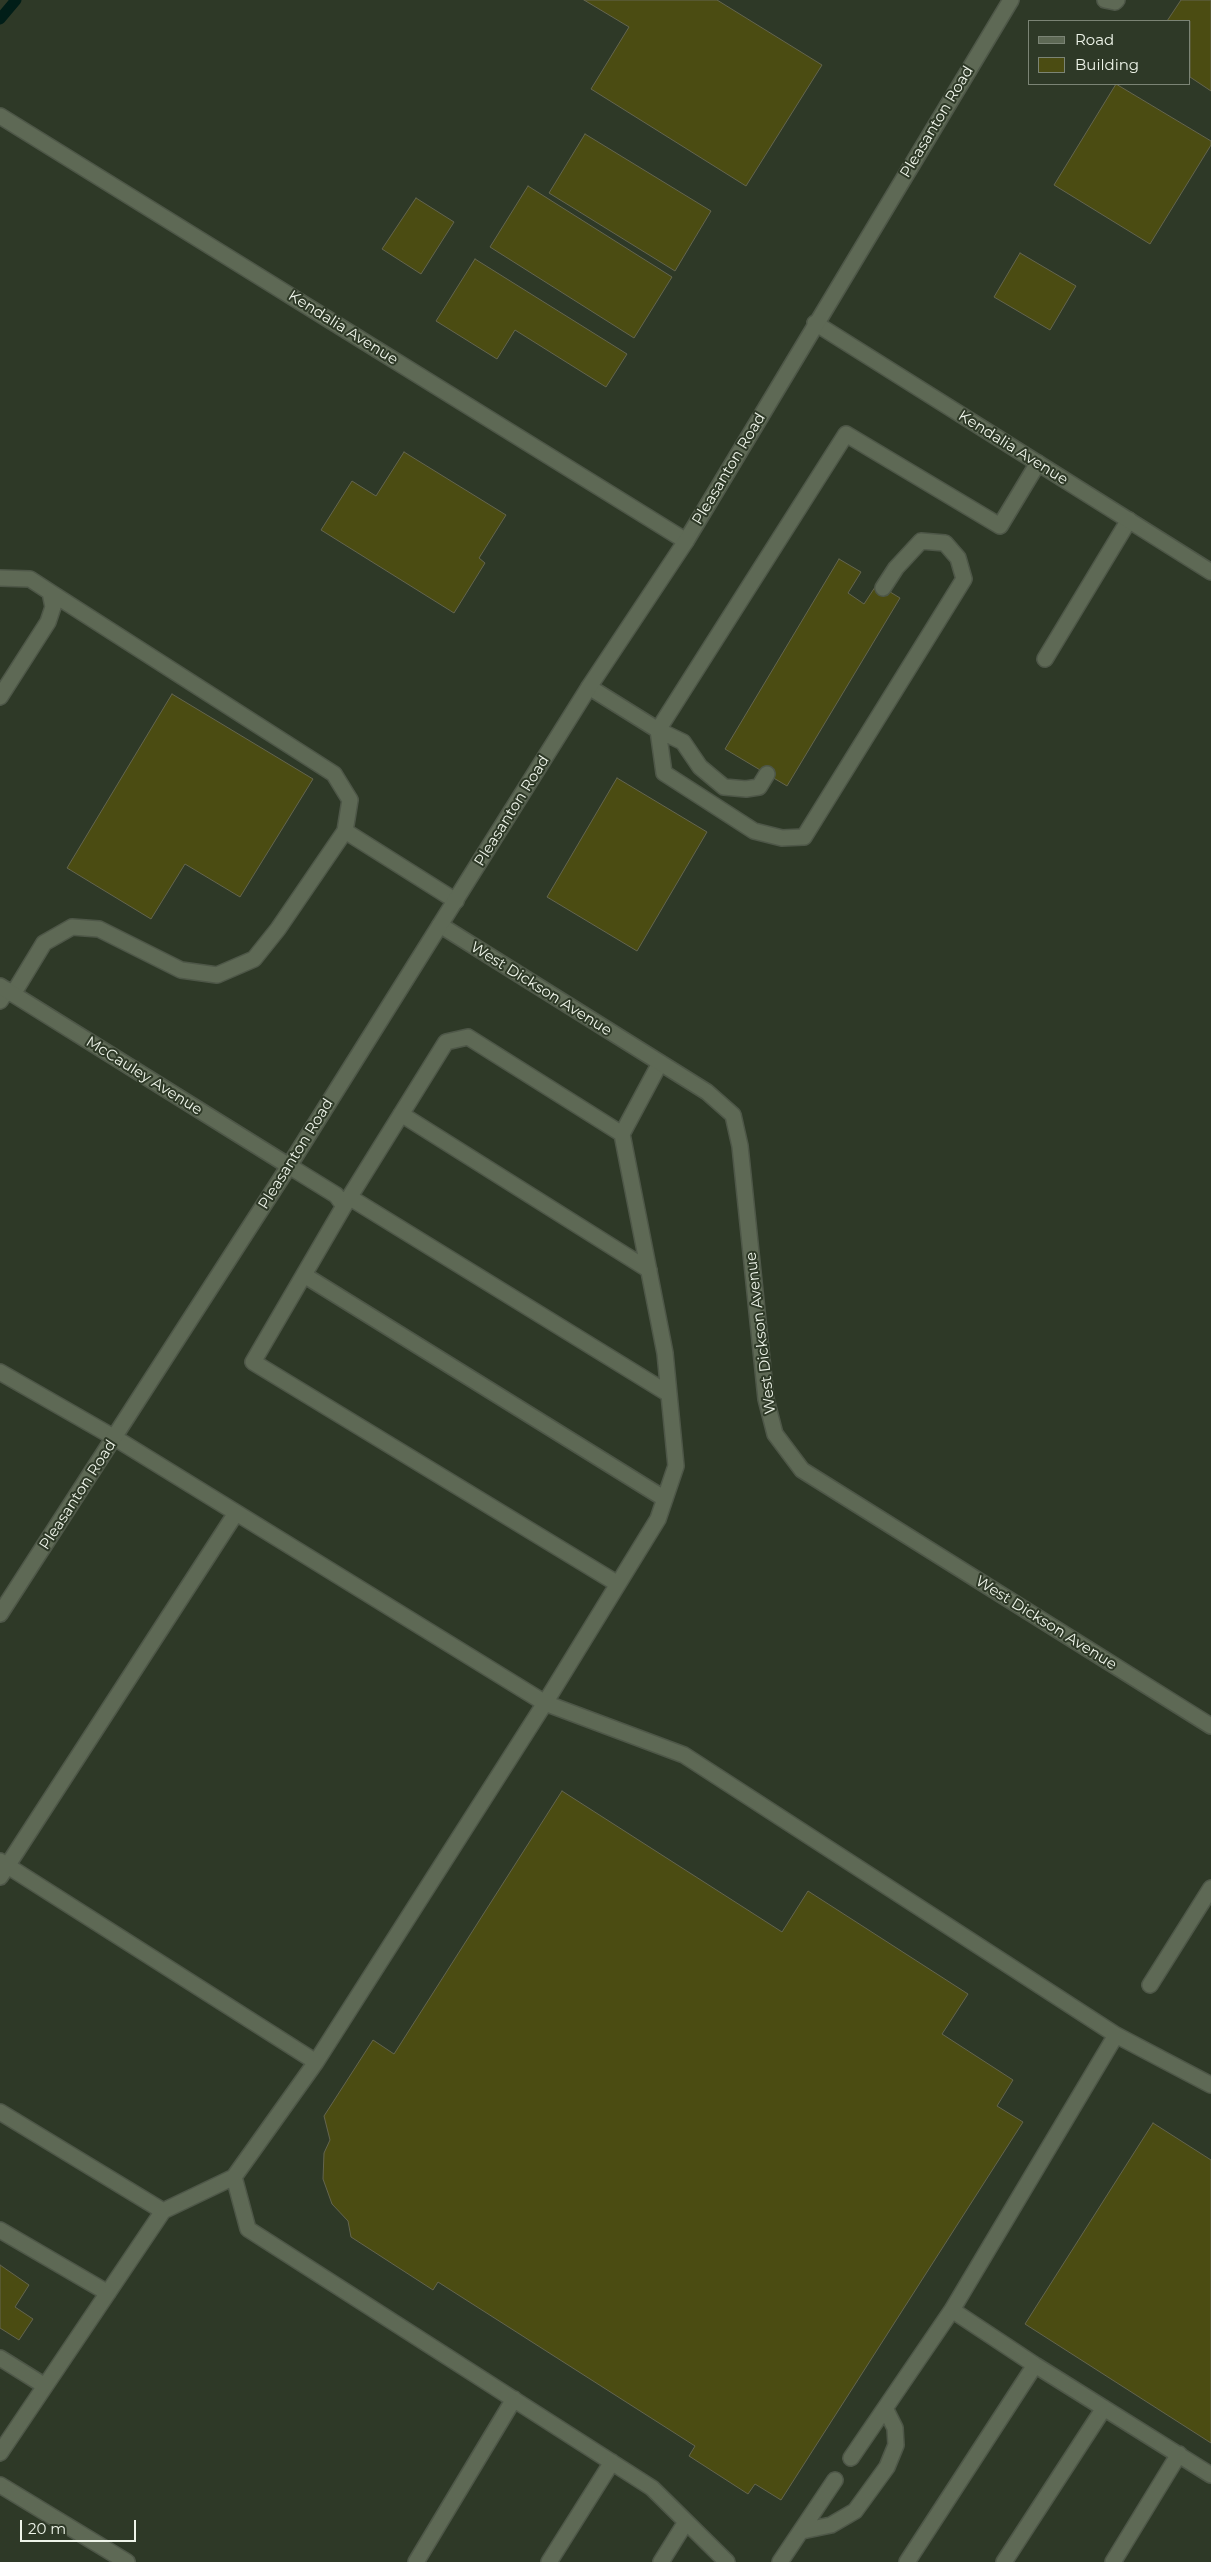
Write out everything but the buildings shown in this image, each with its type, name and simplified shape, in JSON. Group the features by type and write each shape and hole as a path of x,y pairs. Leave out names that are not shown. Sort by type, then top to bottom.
{"street":[{"name":"Pleasanton Road","path":"0,1614 289,1166 589,687 686,541 815,323 1011,0"},
{"path":"1105,0 1117,0"},
{"name":"Kendalia Avenue","path":"0,116 686,541"},
{"name":"Kendalia Avenue","path":"815,323 1211,572"},
{"path":"883,588 896,568 921,542 945,543 958,558 964,579 804,837 782,838 754,831 664,773 658,730 846,434 1000,526 1038,463"},
{"path":"1045,659 1129,520"},
{"path":"0,578 30,579 334,774 350,800 345,831 278,929 254,959 217,975 181,970 99,929 72,927 44,943 5,993"},
{"path":"0,697 48,622 53,607 50,592"},
{"path":"589,687 658,730 683,742 700,767 724,787 746,789 758,787 767,774"},
{"path":"345,831 456,901"},
{"name":"West Dickson Avenue","path":"440,925 707,1092 733,1115 740,1146 766,1399 774,1434 802,1470 1211,1726"},
{"name":"McCauley Avenue","path":"5,993 347,1202 669,1394"},
{"path":"618,1584 253,1362 347,1202 446,1042 468,1037 622,1134"},
{"path":"0,2452 163,2211 234,2178 316,2062 545,1703 658,1519 676,1466 665,1353 622,1134 660,1062"},
{"path":"402,1114 649,1270"},
{"path":"304,1275 664,1499"},
{"path":"0,1372 115,1438 545,1703 684,1755 1116,2035 1211,2085"},
{"path":"236,1513 2,1868 316,2062"},
{"path":"1150,1985 1211,1888"},
{"path":"851,2458 952,2310 1116,2035"},
{"path":"0,2112 163,2211"},
{"path":"234,2178 248,2229 652,2488 727,2562"},
{"path":"0,2230 108,2294"},
{"path":"952,2310 1035,2365 1211,2475"},
{"path":"0,2358 44,2386"},
{"path":"907,2562 1035,2365"},
{"path":"416,2562 514,2399"},
{"path":"802,2531 831,2525 855,2511 887,2467 896,2445 895,2428 886,2408"},
{"path":"1004,2562 1104,2408"},
{"path":"1112,2562 1179,2454"},
{"path":"549,2562 612,2462"},
{"path":"780,2562 835,2480"},
{"path":"0,2485 127,2562"},
{"path":"661,2562 686,2522"}],"waterway":[{"path":"0,19 16,0"}]}
